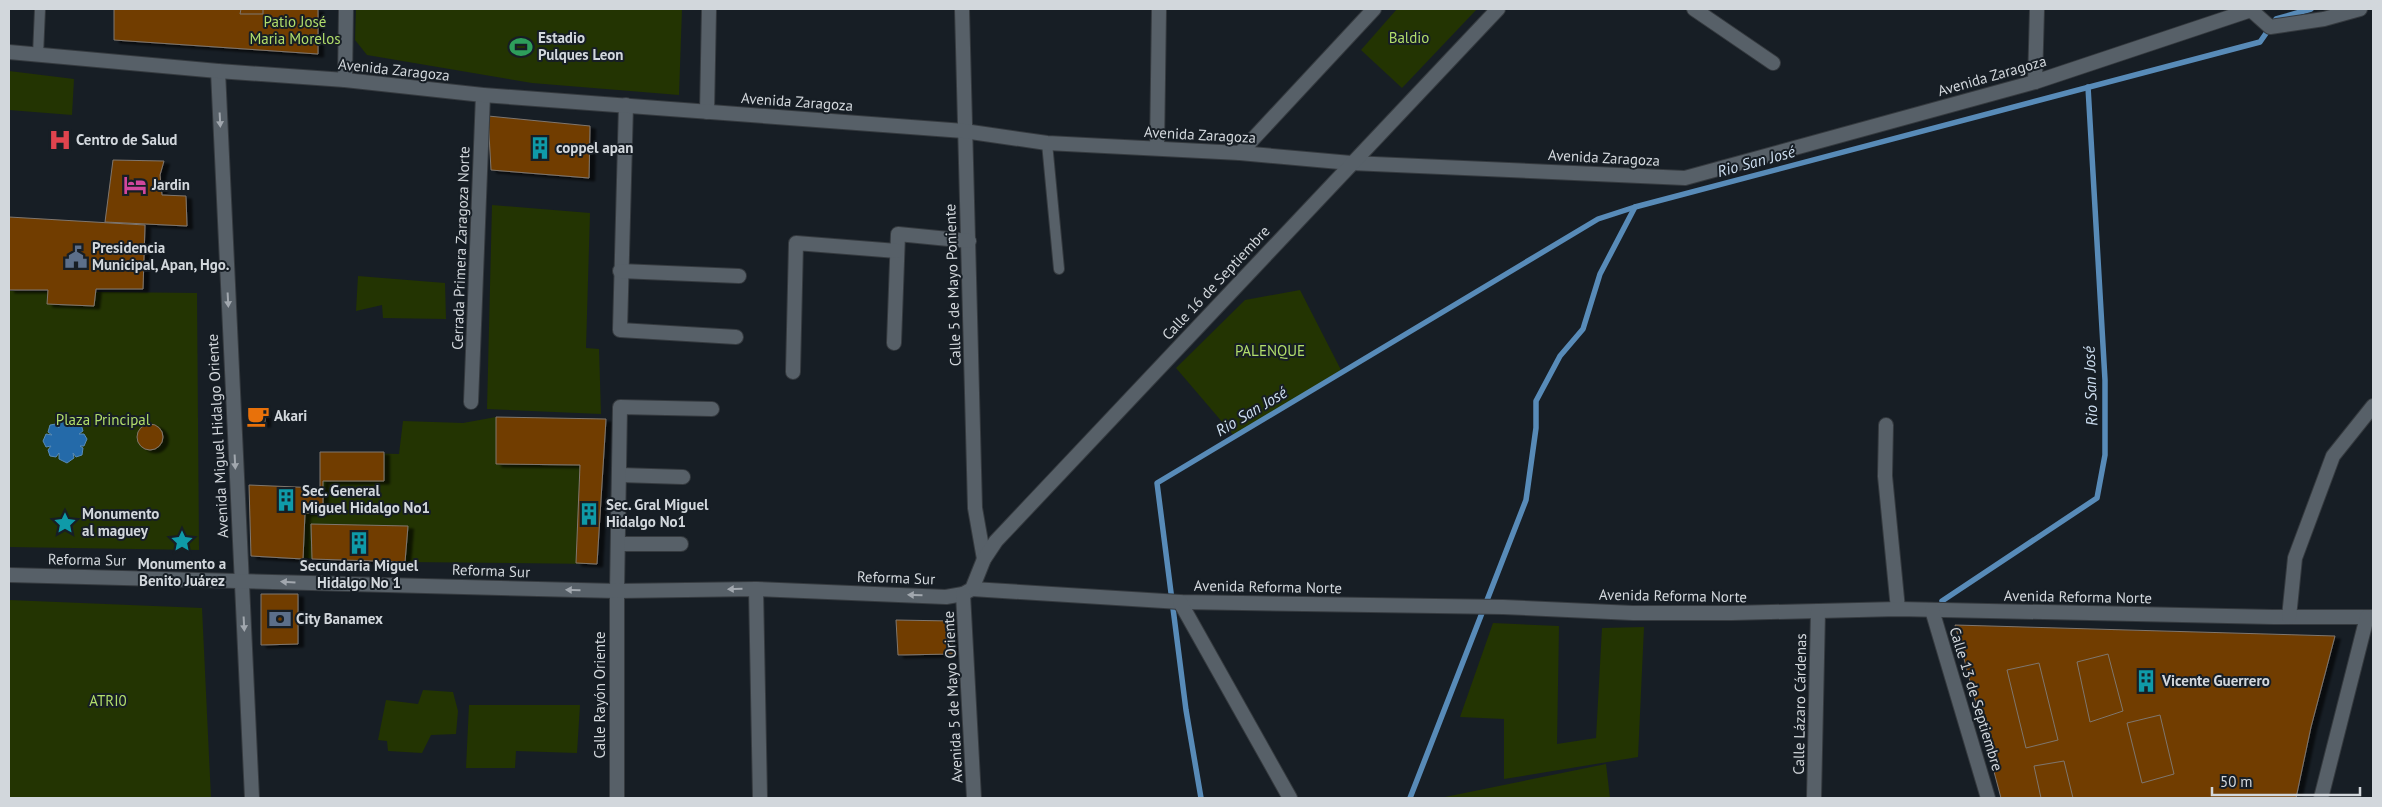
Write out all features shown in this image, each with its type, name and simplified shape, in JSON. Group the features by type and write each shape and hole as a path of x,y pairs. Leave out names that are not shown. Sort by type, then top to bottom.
{"street":[{"path":"345,80 346,9"},
{"path":"707,112 709,9"},
{"name":"Calle 5 de Mayo Poniente","path":"962,9 974,508 984,559"},
{"path":"1157,148 1159,9"},
{"path":"1240,153 1374,9"},
{"name":"Calle 16 de Septiembre","path":"968,592 984,559 996,541 1498,9"},
{"path":"1694,9 1773,63"},
{"path":"2036,82 2037,9"},
{"name":"Avenida Zaragoza","path":"9,52 218,71 345,80 483,95 964,130 1047,143 1240,153 1351,163 1685,178 2036,82 2252,9 2270,27 2324,19 2360,9"},
{"name":"Avenida Miguel Hidalgo Oriente","path":"218,71 252,798"},
{"name":"Cerrada Primera Zaragoza Norte","path":"472,402 483,95"},
{"path":"626,105 620,271 620,330 736,337"},
{"path":"894,343 898,234 969,241"},
{"path":"793,372 796,243 897,251"},
{"path":"620,271 739,276"},
{"path":"2289,617 2296,558 2333,456 2373,406"},
{"name":"Calle Rayón Oriente","path":"617,798 617,591 620,407 712,410"},
{"path":"1886,425 1884,476 1898,609"},
{"path":"620,475 683,477"},
{"path":"618,544 682,544"},
{"name":"Reforma Sur","path":"9,575 617,591 756,589 946,597 968,592"},
{"path":"756,589 760,798"},
{"name":"Avenida Reforma Norte","path":"968,592 1180,602 1471,606 1633,613 1898,609 2370,617"},
{"name":"Avenida 5 de Mayo Oriente","path":"968,592 974,798"},
{"path":"1180,602 1290,798"},
{"name":"Calle 13 de Septiembre","path":"1932,610 1988,798"},
{"name":"Calle Lázaro Cárdenas","path":"1814,798 1818,611"},
{"path":"2321,798 2370,617"}],"lane":[{"path":"38,54 40,9"},
{"path":"1047,143 1060,269"}],"green space":[{"name":"Estadio Pulques Leon","path":"356,9 682,9 679,95 532,83 367,55 355,40"},
{"name":"Baldio","path":"1397,9 1477,9 1402,88 1361,50"},
{"path":"9,71 74,79 72,115 9,110"},
{"path":"492,205 590,213 586,348 599,349 601,414 487,409"},
{"path":"358,276 445,283 446,319 383,318 382,305 356,311"},
{"name":"PALENQUE","path":"1300,290 1341,370 1235,437 1176,368 1245,300"},
{"name":"Plaza Principal","path":"9,291 197,293 199,550 9,547"},
{"path":"496,417 606,419 597,564 405,562 251,556 249,485 320,488 323,481 320,452 399,454 403,421 463,423"},
{"name":"ATRI0","path":"9,600 202,608 211,798 9,798"},
{"path":"1493,623 1559,626 1557,744 1596,738 1602,628 1644,627 1638,757 1504,779 1504,719 1460,717"},
{"path":"423,690 453,692 458,711 456,734 431,735 422,753 388,751 387,741 378,740 386,700 418,704"},
{"path":"469,705 580,705 577,753 516,751 515,768 466,768"},
{"path":"1606,764 1610,798 1440,798"}],"water":[{"path":"65,418 72,421 71,426 75,422 81,424 83,431 79,434 84,434 87,439 84,446 80,446 83,448 82,455 76,457 73,453 74,458 67,463 59,459 59,453 56,457 50,456 48,450 51,446 46,447 43,441 46,434 52,435 48,432 50,425 56,424 59,428 57,422"}],"building":[{"name":"Patio José Maria Morelos","path":"114,9 318,9 318,54 114,40"},
{"path":"241,9 263,9 263,14 240,14"},
{"name":"coppel apan","path":"488,116 590,126 589,178 491,170"},
{"name":"Jardin","path":"113,160 164,161 160,175 162,195 186,196 187,226 105,222"},
{"name":"Presidencia Municipal, Apan, Hgo.","path":"9,217 145,225 143,289 96,289 94,306 47,304 48,290 9,290"},
{"name":"Akari","path":"251,408 265,409 265,424 251,424"},
{"name":"Sec. Gral Miguel Hidalgo No1","path":"496,417 606,419 597,564 576,563 580,465 496,464"},
{"path":"150,424 159,428 163,437 159,446 150,450 141,446 137,437 141,428"},
{"name":"Sec. General Miguel Hidalgo No1","path":"320,452 384,452 384,481 323,481 323,512 305,513 303,559 251,556 249,485 320,488"},
{"name":"Secundaria Miguel Hidalgo No 1","path":"311,524 408,526 405,562 312,559"},
{"name":"City Banamex","path":"261,594 298,594 298,644 261,645"},
{"path":"896,620 951,621 953,654 898,655"},
{"name":"Vicente Guerrero","path":"1955,625 2335,636 2311,727 2296,798 2001,798"},
{"path":"2108,654 2123,711 2090,722 2077,662"},
{"path":"2039,663 2058,740 2026,748 2007,670"},
{"path":"2160,715 2174,774 2142,783 2127,723"},
{"path":"2064,761 2073,798 2041,798 2034,766"}],"waterway":[{"name":"Rio San José","path":"1410,798 1526,500 1536,428 1536,401 1560,356 1583,329 1600,274 1635,207 2260,42 2276,19 2311,9"},
{"name":"Rio San José","path":"1942,601 2097,498 2105,455 2105,380 2088,87"},
{"name":"Rio San José","path":"1201,798 1186,710 1157,483 1598,219 1635,207"}],"place":[{"name":"Estadio Pulques Leon","path":"521,47"},
{"name":"Centro de Salud","path":"60,140"},
{"name":"coppel apan","path":"540,148"},
{"name":"Jardin","path":"135,185"},
{"name":"Presidencia Municipal, Apan, Hgo.","path":"76,257"},
{"name":"Akari","path":"258,416"},
{"name":"Sec. General Miguel Hidalgo No1","path":"286,500"},
{"name":"Sec. Gral Miguel Hidalgo No1","path":"589,514"},
{"name":"Monumento al maguey","path":"65,523"},
{"name":"Monumento a Benito Juárez","path":"182,541"},
{"name":"Secundaria Miguel Hidalgo No 1","path":"359,543"},
{"name":"City Banamex","path":"280,619"},
{"name":"Vicente Guerrero","path":"2146,681"}]}
